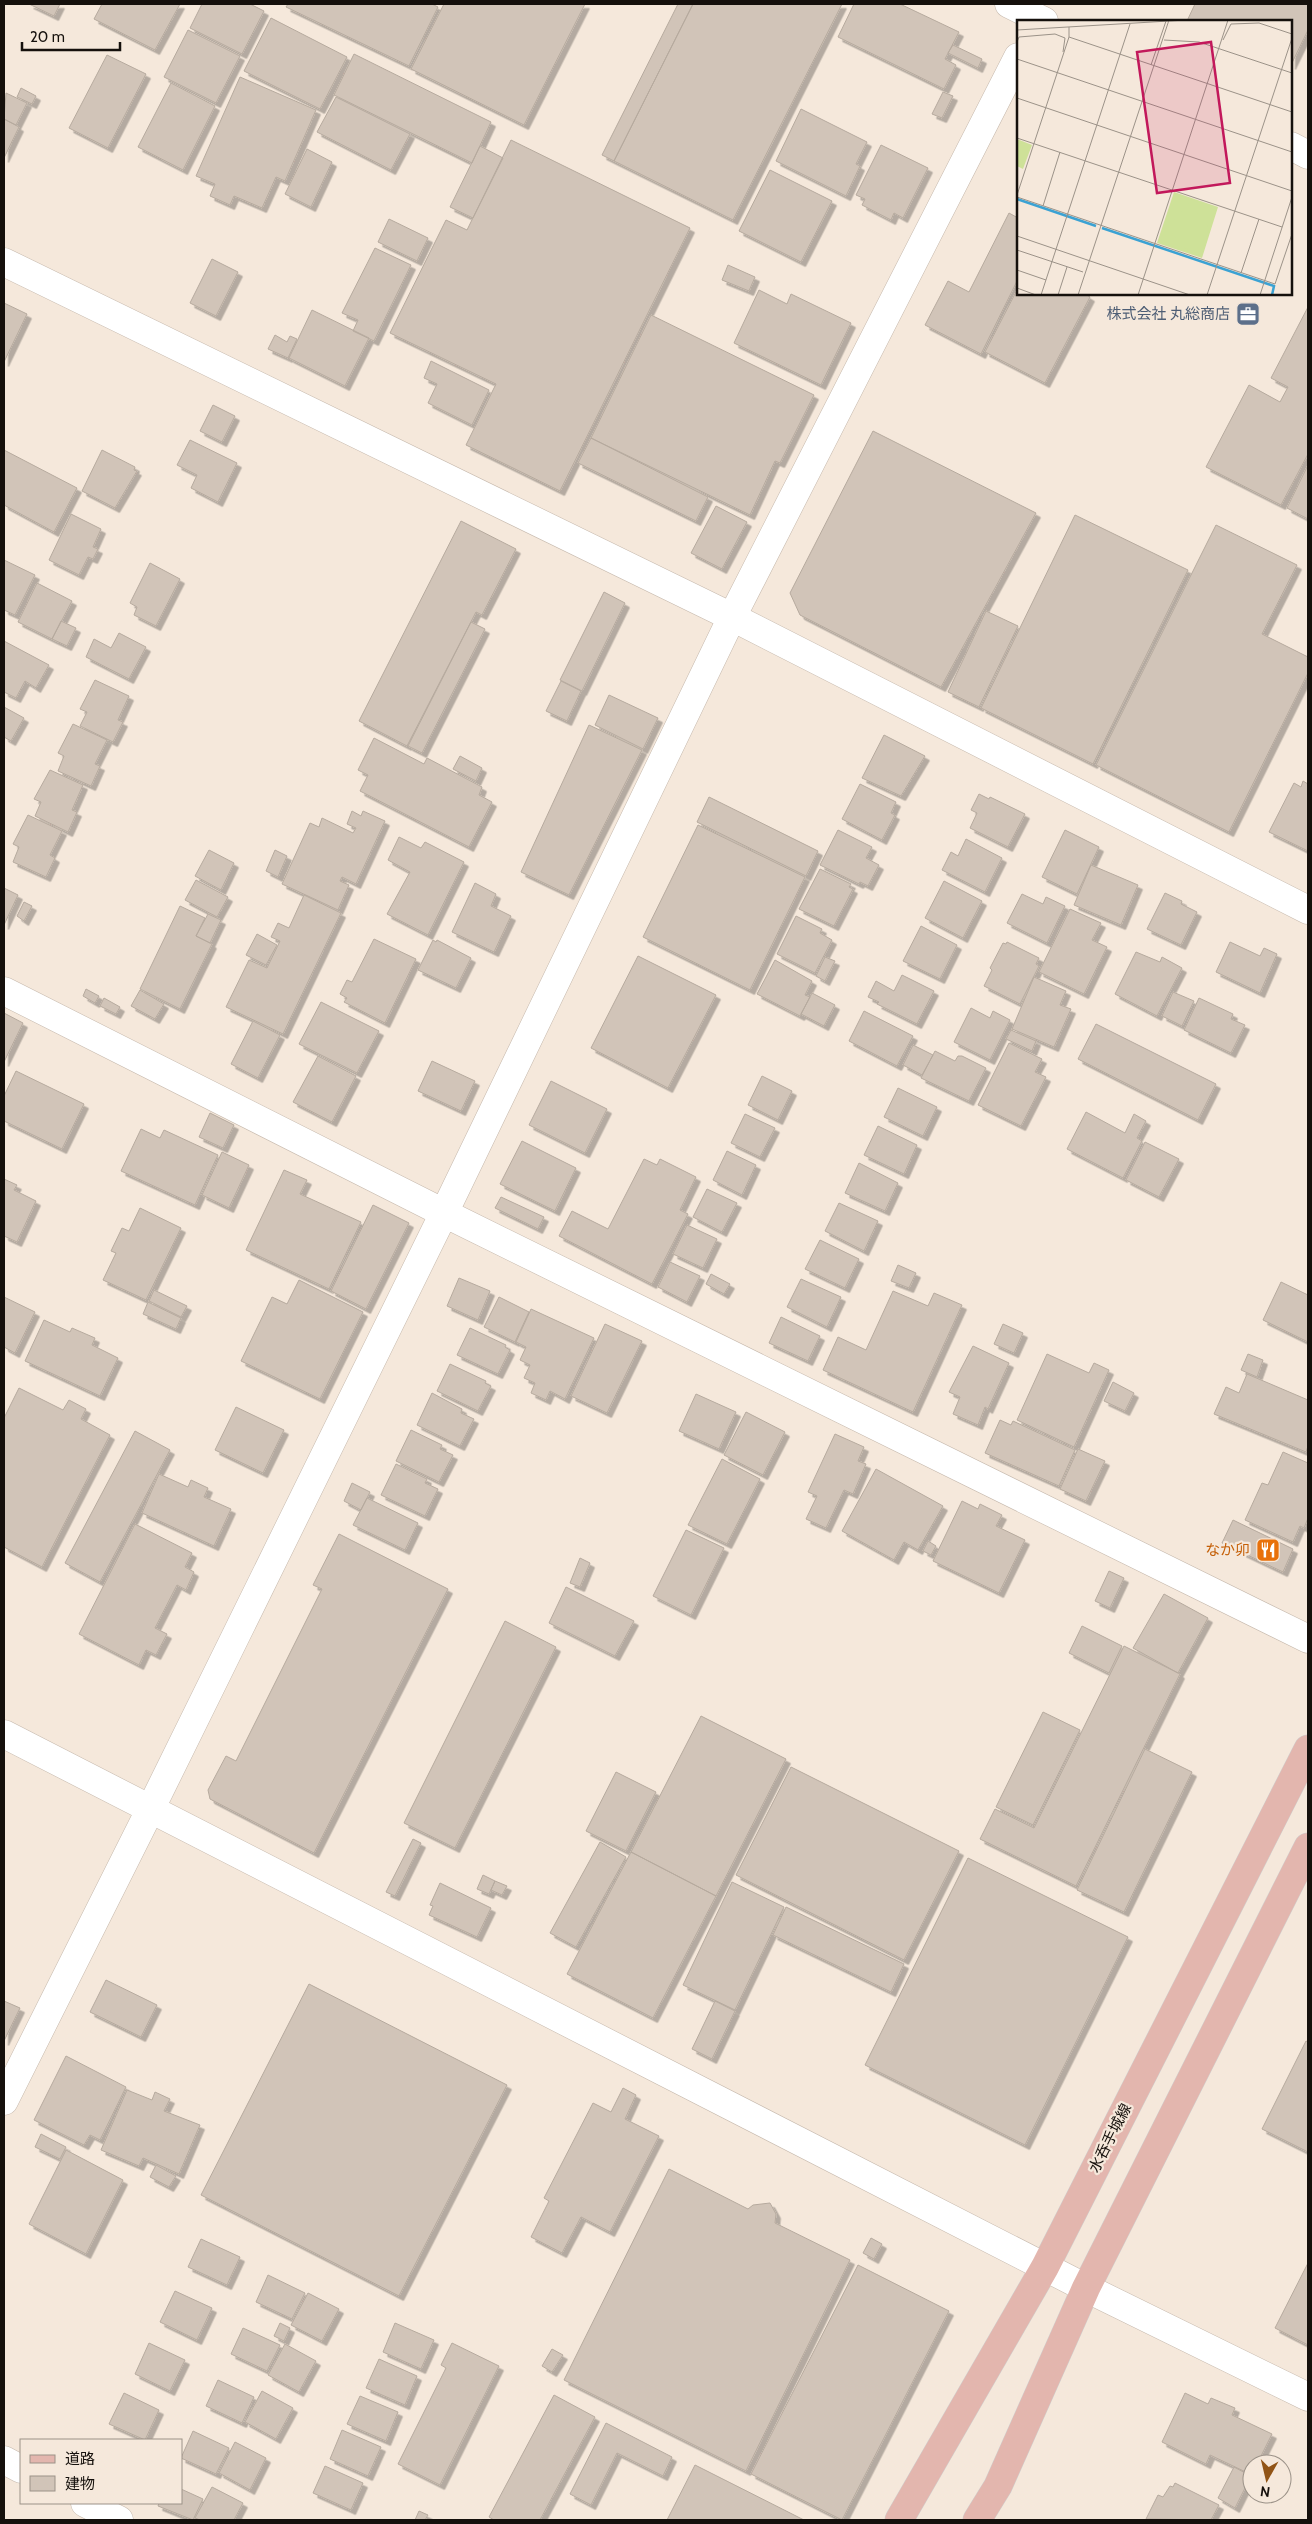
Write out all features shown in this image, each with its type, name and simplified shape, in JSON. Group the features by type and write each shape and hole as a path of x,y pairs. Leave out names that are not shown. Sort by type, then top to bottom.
{"main road":[{"name":"水呑手城線","path":"899,2520 1045,2267 1308,1749"},
{"path":"977,2520 998,2486 1086,2288 1308,1847"}],"street":[{"path":"1009,4 1041,16"},
{"path":"4,2101 151,1808 444,1213 732,618 1017,58"},
{"path":"1292,146 1308,154"},
{"path":"4,262 732,618 1308,910"},
{"path":"4,992 444,1213 1308,1639"},
{"path":"4,1734 1086,2288 1308,2398"},
{"path":"4,2460 20,2468"},
{"path":"87,2504 119,2520"}],"building":[{"path":"29,4 60,4 54,16"},
{"path":"102,4 180,4 155,50 94,19"},
{"path":"202,4 250,4 264,11 242,54 190,28"},
{"path":"288,4 432,4 438,7 409,66 286,7"},
{"path":"444,4 585,4 524,125 411,69"},
{"path":"678,4 693,4 614,161 602,155"},
{"path":"693,4 842,4 733,220 614,161"},
{"path":"854,4 900,4 959,32 945,59 956,65 944,89 838,37"},
{"path":"1195,4 1308,4 1308,30 1292,63 1292,20 1187,20"},
{"path":"271,18 347,57 320,109 244,71"},
{"path":"188,30 240,56 216,103 164,77"},
{"path":"953,45 982,59 978,68 948,53"},
{"path":"354,54 491,122 472,163 334,95"},
{"path":"107,55 146,74 108,148 69,128"},
{"path":"240,77 316,110 285,181 276,177 262,208 234,196 230,205 210,196 215,184 196,176"},
{"path":"171,83 215,106 183,170 138,147"},
{"path":"21,88 36,96 32,104 17,97"},
{"path":"943,92 953,96 942,118 932,114"},
{"path":"6,93 27,103 16,125 4,119"},
{"path":"336,97 410,134 391,170 317,132"},
{"path":"801,109 867,142 856,164 860,166 846,196 776,161"},
{"path":"4,119 19,127 4,158"},
{"path":"511,140 690,228 560,491 466,445 496,384 390,333 446,220 467,230"},
{"path":"881,145 928,168 903,218 894,213 891,220 862,205 865,199 856,195"},
{"path":"480,146 503,158 473,218 450,207"},
{"path":"307,149 332,162 311,207 285,194"},
{"path":"770,170 832,201 801,262 739,231"},
{"path":"1009,213 1017,217 1017,281 981,354 925,325 948,281 969,292"},
{"path":"389,219 428,238 417,261 378,242"},
{"path":"375,248 411,265 374,341 353,331 358,320 342,313"},
{"path":"212,259 238,272 216,316 190,303"},
{"path":"728,265 755,277 749,291 722,280"},
{"path":"759,290 787,304 791,294 851,323 821,385 734,343"},
{"path":"1017,290 1017,295 1087,295 1090,297 1045,383 985,352"},
{"path":"4,303 27,314 4,362"},
{"path":"1308,307 1308,454 1281,505 1206,467 1249,385 1280,402 1288,387 1271,378"},
{"path":"312,310 369,338 345,386 289,358"},
{"path":"651,315 814,395 780,463 775,461 750,515 591,438"},
{"path":"275,335 287,342 290,336 297,339 288,358 268,349"},
{"path":"431,361 489,390 472,425 428,403 437,384 424,378"},
{"path":"213,405 235,416 222,442 200,431"},
{"path":"873,431 1036,513 941,687 800,615 790,593"},
{"path":"591,438 708,497 696,521 578,463"},
{"path":"190,440 237,463 218,502 191,488 197,475 177,465"},
{"path":"4,450 77,488 54,532 4,505"},
{"path":"102,450 135,467 134,470 137,471 115,508 82,491"},
{"path":"1308,465 1308,519 1287,508"},
{"path":"716,506 747,522 722,569 691,553"},
{"path":"71,514 101,529 93,547 98,549 93,559 88,557 79,575 49,560"},
{"path":"1075,515 1188,570 1093,764 981,708"},
{"path":"461,521 516,549 482,615 476,612 407,746 359,721"},
{"path":"1216,525 1297,565 1262,634 1308,657 1308,673 1229,832 1096,765"},
{"path":"4,560 35,575 15,615 4,610"},
{"path":"150,563 180,579 156,626 134,615 137,607 130,603"},
{"path":"37,583 72,601 52,639 18,622"},
{"path":"604,592 625,603 582,691 560,680"},
{"path":"986,611 1018,626 979,707 948,692"},
{"path":"61,621 76,628 67,646 52,639"},
{"path":"471,622 485,629 422,753 408,746"},
{"path":"119,633 146,647 129,679 86,657 94,639 111,648"},
{"path":"4,641 49,665 36,688 25,681 16,698 4,692"},
{"path":"95,680 129,696 118,720 123,722 113,742 80,726 87,712 80,709"},
{"path":"561,681 581,691 567,721 546,711"},
{"path":"609,695 658,718 643,749 595,725"},
{"path":"4,707 24,718 11,741 4,737"},
{"path":"73,724 107,740 95,764 100,766 91,786 58,771 64,756 58,753"},
{"path":"589,725 642,750 569,895 521,872"},
{"path":"884,735 925,756 901,796 862,778"},
{"path":"374,738 424,764 427,758 482,787 479,795 492,802 469,847 360,791 368,775 358,770"},
{"path":"460,756 482,768 476,781 453,769"},
{"path":"50,770 83,785 72,810 77,812 68,832 35,816 41,802 34,799"},
{"path":"1303,781 1308,784 1308,851 1269,832 1294,783 1301,787"},
{"path":"860,784 896,802 891,813 895,815 882,840 842,819"},
{"path":"979,794 989,799 990,797 1025,814 1008,847 970,828 977,813 971,810"},
{"path":"709,797 818,851 806,876 697,822"},
{"path":"352,811 361,816 363,811 385,821 356,884 342,877 340,881 349,885 338,910 282,884 310,823 319,827 322,818 353,833 356,828 347,824"},
{"path":"28,815 62,831 50,855 55,858 46,877 13,862 19,847 13,844"},
{"path":"698,825 805,877 750,990 643,937"},
{"path":"838,830 872,847 866,858 879,865 868,886 860,882 859,884 820,865"},
{"path":"1065,830 1099,847 1077,894 1042,877"},
{"path":"399,837 421,848 425,842 464,862 428,935 387,914 410,872 388,860"},
{"path":"966,839 1002,858 985,892 942,870 951,852 958,856"},
{"path":"209,850 234,863 221,890 195,876"},
{"path":"275,850 287,856 278,877 266,871"},
{"path":"1091,865 1138,885 1121,925 1074,905"},
{"path":"820,869 851,884 849,887 853,889 834,926 799,909"},
{"path":"196,880 228,897 217,917 185,900"},
{"path":"944,881 982,901 963,938 925,918"},
{"path":"475,883 496,894 491,906 511,916 494,952 452,932"},
{"path":"4,888 18,895 4,925"},
{"path":"1165,893 1182,901 1181,904 1197,912 1181,945 1147,929"},
{"path":"1022,894 1043,904 1046,897 1065,906 1047,943 1007,923"},
{"path":"304,895 341,913 283,1034 226,1007 249,960 267,968 280,941 271,937 278,923 289,928"},
{"path":"24,902 32,906 24,921 17,916"},
{"path":"180,906 205,918 196,936 212,944 180,1009 140,989"},
{"path":"1070,909 1101,923 1092,940 1107,947 1084,994 1039,972"},
{"path":"208,914 221,920 210,943 196,936"},
{"path":"796,916 822,929 820,933 832,940 815,973 777,954"},
{"path":"921,926 957,945 940,979 903,961"},
{"path":"257,934 277,945 266,965 246,955"},
{"path":"374,939 416,959 385,1023 344,1002 347,998 340,994 347,980 352,982"},
{"path":"433,940 436,942 437,940 471,958 456,988 418,970"},
{"path":"1007,942 1039,958 1036,964 1039,966 1020,1004 984,986 992,970 990,968 1003,943 1006,944"},
{"path":"1230,942 1260,956 1264,948 1277,954 1260,993 1216,972"},
{"path":"1136,952 1160,962 1162,957 1182,968 1157,1016 1115,994"},
{"path":"638,956 716,995 668,1088 591,1048"},
{"path":"825,957 835,961 825,981 816,976"},
{"path":"775,960 812,981 805,995 810,997 800,1016 757,994"},
{"path":"902,975 934,991 917,1024 877,1004 879,1002 868,997 876,981 894,991"},
{"path":"1034,977 1066,991 1060,1005 1071,1009 1054,1047 1012,1029"},
{"path":"86,989 99,996 95,1003 83,996"},
{"path":"140,990 164,1004 155,1019 131,1006"},
{"path":"1173,992 1194,1001 1182,1026 1162,1016"},
{"path":"812,993 835,1005 824,1026 801,1014"},
{"path":"104,998 120,1007 116,1014 100,1006"},
{"path":"1199,998 1233,1014 1231,1019 1245,1025 1231,1053 1184,1030"},
{"path":"321,1002 379,1031 357,1073 299,1044"},
{"path":"971,1008 990,1018 993,1011 1010,1020 990,1060 954,1042"},
{"path":"864,1011 913,1036 897,1066 849,1041"},
{"path":"4,1013 23,1023 4,1062"},
{"path":"253,1021 280,1035 258,1078 231,1064"},
{"path":"1096,1024 1216,1084 1198,1120 1078,1059"},
{"path":"1011,1030 1036,1041 1032,1051 1006,1039"},
{"path":"1009,1043 1042,1059 1035,1072 1046,1077 1021,1126 978,1105"},
{"path":"913,1045 933,1055 922,1075 903,1065"},
{"path":"935,1051 955,1061 958,1056 962,1056 986,1068 969,1101 921,1078"},
{"path":"318,1056 356,1076 332,1122 293,1102"},
{"path":"432,1061 475,1081 461,1111 418,1091"},
{"path":"16,1071 84,1104 62,1149 4,1121 4,1096"},
{"path":"762,1076 792,1091 778,1120 748,1105"},
{"path":"551,1081 607,1109 585,1153 529,1125"},
{"path":"898,1088 937,1107 923,1136 884,1117"},
{"path":"1086,1112 1125,1133 1134,1114 1146,1121 1137,1138 1142,1141 1123,1178 1067,1149"},
{"path":"210,1113 234,1125 223,1148 199,1137"},
{"path":"745,1114 775,1128 760,1157 731,1143"},
{"path":"878,1126 917,1145 904,1174 864,1155"},
{"path":"141,1129 160,1138 164,1130 218,1155 195,1205 121,1171"},
{"path":"522,1141 576,1168 555,1211 500,1184"},
{"path":"1145,1142 1179,1159 1159,1197 1126,1180"},
{"path":"727,1151 756,1165 742,1195 713,1180"},
{"path":"222,1152 249,1165 229,1208 202,1195"},
{"path":"644,1159 657,1165 660,1159 696,1177 680,1210 688,1214 652,1284 559,1236 572,1211 608,1229"},
{"path":"859,1163 898,1183 885,1211 845,1193"},
{"path":"284,1170 307,1180 300,1194 361,1222 329,1289 246,1250"},
{"path":"4,1179 17,1185 14,1190 36,1201 17,1242 4,1236"},
{"path":"707,1189 737,1203 722,1232 693,1217"},
{"path":"501,1197 544,1217 538,1229 495,1208"},
{"path":"839,1203 878,1221 864,1251 825,1231"},
{"path":"373,1205 409,1223 366,1309 331,1291"},
{"path":"140,1208 181,1228 146,1300 103,1280 116,1253 111,1251 122,1228 129,1231"},
{"path":"687,1225 717,1239 703,1268 673,1254"},
{"path":"820,1240 859,1259 845,1288 805,1269"},
{"path":"670,1262 700,1276 687,1302 658,1287"},
{"path":"898,1265 916,1273 909,1288 891,1281"},
{"path":"711,1274 730,1284 724,1294 706,1284"},
{"path":"459,1278 490,1291 478,1320 447,1306"},
{"path":"801,1279 841,1297 827,1327 787,1307"},
{"path":"299,1280 363,1312 320,1399 241,1361 272,1297 287,1304"},
{"path":"1281,1282 1308,1295 1308,1342 1263,1320"},
{"path":"154,1290 187,1306 181,1317 149,1301"},
{"path":"893,1291 928,1306 934,1293 962,1305 913,1412 823,1370 838,1337 866,1350"},
{"path":"4,1297 35,1312 15,1353 4,1347"},
{"path":"499,1297 529,1312 515,1342 484,1327"},
{"path":"148,1302 181,1318 176,1329 143,1314"},
{"path":"531,1309 594,1338 565,1399 550,1391 546,1400 531,1393 535,1383 524,1378 530,1365 520,1360 526,1347 516,1342"},
{"path":"781,1317 820,1336 808,1361 769,1343"},
{"path":"44,1320 70,1332 72,1328 95,1338 92,1345 118,1358 100,1396 25,1361"},
{"path":"605,1324 642,1341 607,1413 571,1396"},
{"path":"1003,1324 1023,1333 1014,1353 994,1344"},
{"path":"470,1328 506,1345 505,1347 510,1350 498,1374 457,1355"},
{"path":"973,1346 1009,1363 988,1409 985,1407 978,1425 953,1414 960,1397 949,1392"},
{"path":"1047,1354 1089,1373 1094,1363 1109,1370 1074,1447 1017,1420"},
{"path":"1248,1354 1263,1360 1257,1377 1241,1370"},
{"path":"450,1364 486,1381 485,1383 491,1386 478,1411 437,1391"},
{"path":"1247,1374 1308,1400 1308,1446 1306,1452 1214,1414 1226,1387 1239,1393"},
{"path":"1113,1382 1134,1393 1125,1411 1104,1401"},
{"path":"19,1388 63,1410 69,1400 86,1409 81,1419 110,1435 42,1567 4,1547 4,1418"},
{"path":"432,1393 462,1409 461,1413 474,1419 460,1446 417,1425"},
{"path":"696,1394 736,1412 719,1449 679,1431"},
{"path":"236,1407 284,1430 263,1473 215,1450"},
{"path":"746,1412 785,1432 763,1475 724,1455"},
{"path":"1000,1420 1011,1425 1013,1421 1075,1450 1059,1486 985,1453"},
{"path":"411,1430 442,1445 440,1449 453,1455 439,1482 396,1461"},
{"path":"135,1431 170,1450 100,1582 65,1563"},
{"path":"835,1434 864,1447 858,1461 866,1464 853,1494 844,1490 826,1528 806,1519 817,1496 808,1492"},
{"path":"1078,1449 1105,1461 1086,1501 1060,1489"},
{"path":"1283,1452 1308,1463 1308,1518 1304,1528 1300,1526 1293,1542 1245,1520 1262,1483 1268,1485"},
{"path":"722,1459 760,1479 727,1544 688,1525"},
{"path":"396,1464 427,1479 425,1483 438,1489 425,1516 381,1495"},
{"path":"876,1469 943,1506 918,1550 904,1542 894,1560 842,1531"},
{"path":"159,1474 188,1487 191,1480 208,1488 204,1497 231,1509 214,1546 142,1513"},
{"path":"352,1483 370,1492 361,1510 344,1501"},
{"path":"367,1498 418,1523 405,1550 353,1525"},
{"path":"962,1501 978,1509 980,1504 1002,1515 996,1526 1025,1540 999,1593 933,1561"},
{"path":"1233,1520 1293,1549 1283,1572 1222,1543"},
{"path":"135,1524 192,1553 185,1567 194,1572 186,1590 177,1585 155,1628 167,1634 156,1655 146,1650 139,1665 79,1634"},
{"path":"686,1530 724,1548 691,1615 653,1596"},
{"path":"339,1534 448,1589 314,1853 210,1799 208,1790 226,1756 236,1761 322,1589 313,1585"},
{"path":"928,1541 936,1546 931,1555 923,1551"},
{"path":"580,1558 590,1563 580,1587 570,1583"},
{"path":"1109,1571 1124,1578 1110,1608 1095,1601"},
{"path":"566,1587 634,1621 615,1656 549,1623"},
{"path":"1164,1594 1208,1618 1178,1673 1133,1648"},
{"path":"505,1621 556,1647 455,1848 404,1823"},
{"path":"1082,1626 1122,1646 1109,1673 1069,1653"},
{"path":"1124,1646 1180,1674 1076,1886 980,1839 995,1809 1034,1828"},
{"path":"1043,1712 1080,1730 1033,1825 996,1807"},
{"path":"701,1716 786,1759 716,1896 631,1852"},
{"path":"1145,1749 1192,1772 1124,1912 1077,1890"},
{"path":"791,1767 959,1851 904,1960 736,1875"},
{"path":"616,1772 656,1792 626,1851 586,1831"},
{"path":"413,1839 421,1843 395,1896 386,1892"},
{"path":"600,1842 626,1857 576,1947 550,1933"},
{"path":"631,1852 716,1896 653,2018 567,1974"},
{"path":"968,1858 1128,1937 1025,2145 865,2065"},
{"path":"483,1875 495,1881 489,1894 477,1889"},
{"path":"495,1881 507,1886 502,1895 491,1890"},
{"path":"732,1882 784,1907 735,2010 683,1985"},
{"path":"440,1883 491,1908 477,1937 429,1915 433,1906 430,1905"},
{"path":"786,1907 904,1964 891,1992 773,1935"},
{"path":"106,1980 157,2005 141,2037 90,2012"},
{"path":"309,1984 507,2085 399,2296 201,2195"},
{"path":"4,2001 20,2008 4,2041"},
{"path":"715,2001 735,2011 712,2059 692,2049"},
{"path":"1306,2041 1308,2042 1308,2152 1262,2129"},
{"path":"66,2056 126,2087 100,2140 90,2135 84,2145 34,2120"},
{"path":"623,2088 636,2095 625,2119 659,2136 610,2232 581,2217 562,2253 531,2237 549,2201 544,2198 593,2103 611,2112"},
{"path":"127,2090 152,2100 155,2092 170,2099 164,2111 200,2125 179,2174 143,2158 139,2166 101,2150"},
{"path":"41,2134 66,2147 60,2159 35,2147"},
{"path":"66,2150 123,2180 86,2254 29,2224"},
{"path":"156,2165 176,2176 169,2187 150,2177"},
{"path":"669,2169 748,2209 753,2205 770,2203 776,2214 775,2223 850,2260 746,2471 564,2380"},
{"path":"871,2238 882,2244 874,2259 863,2253"},
{"path":"201,2239 240,2257 227,2285 188,2267"},
{"path":"1308,2263 1308,2345 1275,2328"},
{"path":"858,2265 949,2311 842,2520 751,2474"},
{"path":"268,2275 305,2293 292,2319 256,2302"},
{"path":"175,2291 212,2308 197,2340 160,2322"},
{"path":"308,2293 339,2309 322,2341 291,2325"},
{"path":"280,2323 290,2328 284,2341 274,2336"},
{"path":"395,2323 434,2340 421,2369 383,2352"},
{"path":"243,2328 280,2345 267,2371 231,2354"},
{"path":"149,2343 185,2360 170,2391 135,2374"},
{"path":"452,2343 499,2366 440,2485 398,2464 446,2368 441,2365"},
{"path":"285,2344 316,2361 299,2392 268,2375"},
{"path":"552,2349 563,2355 552,2372 542,2366"},
{"path":"379,2359 417,2376 405,2405 366,2388"},
{"path":"218,2380 254,2397 242,2423 206,2406"},
{"path":"262,2391 293,2408 276,2439 245,2422"},
{"path":"124,2393 159,2410 145,2439 109,2424"},
{"path":"1185,2393 1208,2404 1211,2398 1235,2408 1232,2415 1272,2434 1262,2454 1242,2454 1242,2470 1210,2455 1206,2464 1162,2442"},
{"path":"554,2395 595,2417 540,2520 494,2520 489,2517"},
{"path":"360,2396 398,2412 386,2441 347,2424"},
{"path":"606,2423 672,2457 663,2476 617,2453 591,2505 570,2494"},
{"path":"342,2430 381,2447 368,2476 330,2459"},
{"path":"193,2431 229,2448 216,2474 182,2458"},
{"path":"235,2442 266,2458 250,2490 219,2473"},
{"path":"695,2465 804,2520 667,2520"},
{"path":"325,2466 363,2483 351,2510 313,2493"},
{"path":"1234,2467 1242,2471 1242,2494 1235,2508 1218,2498"},
{"path":"1175,2483 1219,2505 1211,2520 1146,2519 1158,2495 1163,2497 1170,2486 1173,2487"},
{"path":"212,2487 243,2503 234,2520 200,2520 195,2518"},
{"path":"182,2489 203,2499 193,2520 158,2506 159,2504 182,2504"},
{"path":"419,2511 428,2515 425,2520 415,2520"}],"place":[{"name":"株式会社 丸総商店","path":"1248,314"},
{"name":"なか卯","path":"1268,1550"}]}
